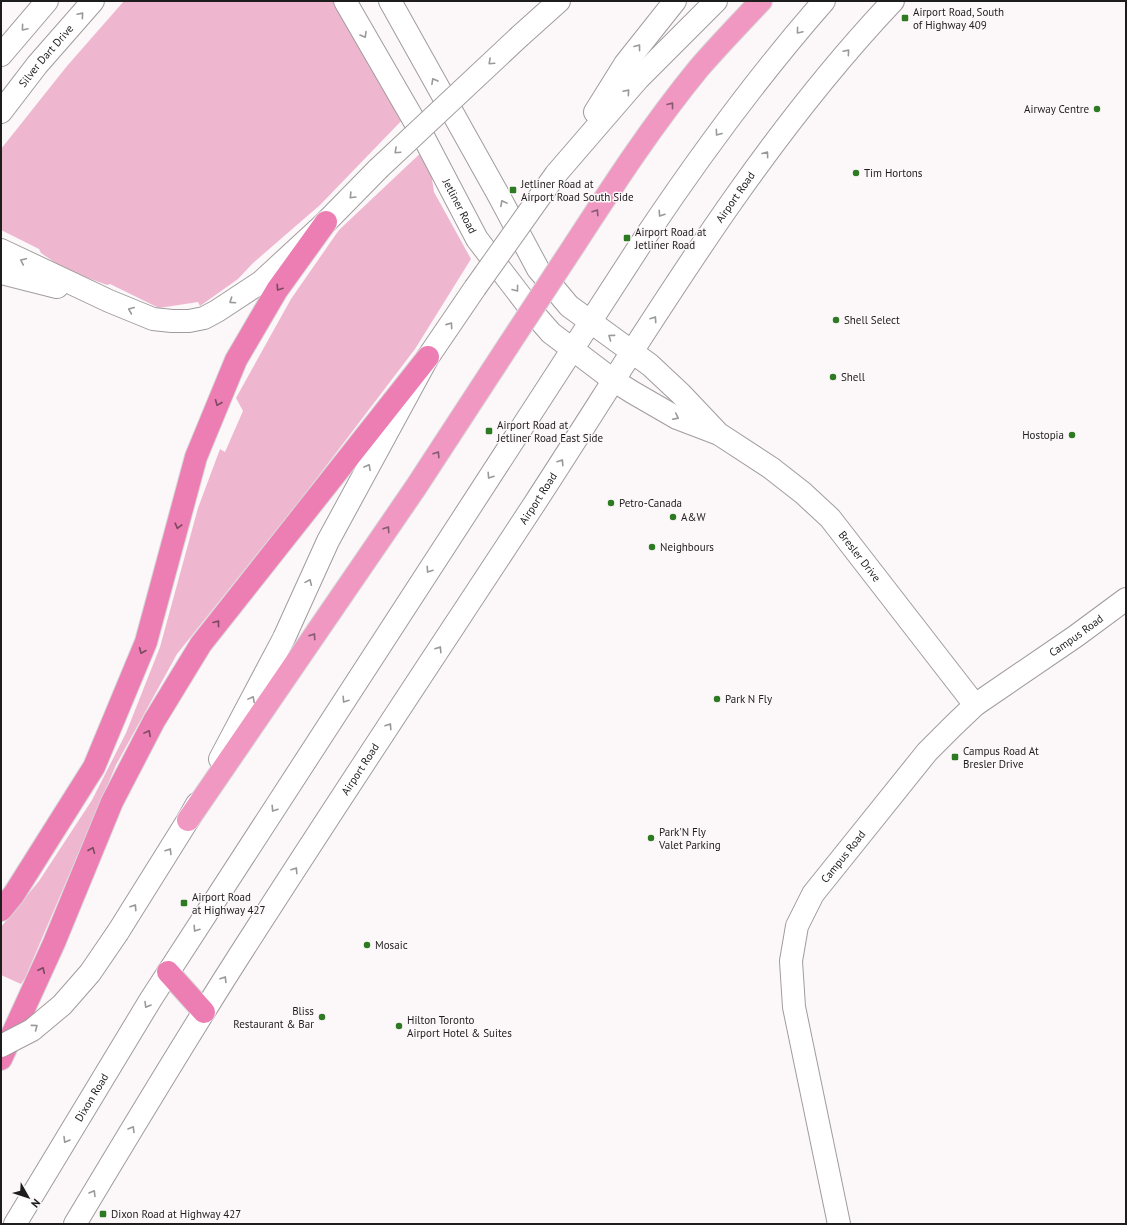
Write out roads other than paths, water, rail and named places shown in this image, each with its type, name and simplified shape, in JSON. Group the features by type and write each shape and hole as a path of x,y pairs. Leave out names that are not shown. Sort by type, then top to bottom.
{"highway":[{"path":"188,820 416,487 613,185 662,116 700,68 761,1"},
{"path":"1,910 14,894 94,767 146,642 196,457 236,360 277,290 326,222"},
{"path":"1,1059 54,943 112,802 154,721 201,644 428,357"},
{"path":"168,972 204,1012"}],"street":[{"path":"1,55 46,1"},
{"name":"Silver Dart Drive","path":"1,112 37,65 93,1"},
{"name":"Jetliner Road","path":"345,1 423,136 477,239 536,316 551,333 614,380"},
{"path":"390,1 538,269 570,306 632,352"},
{"path":"520,36 546,1"},
{"path":"1,250 109,301 153,319 172,322 204,318 261,282 326,222 378,169 559,1"},
{"path":"1,1046 32,1030 62,1005 90,973 118,932 188,820 284,638 328,541 428,357 556,174 625,64 675,1"},
{"path":"556,174 638,79 716,1"},
{"path":"168,972 590,321 682,182 728,119 782,50 824,1"},
{"name":"Airport Road","path":"204,1012 632,352 735,197 780,136 836,65 893,1"},
{"path":"1,273 109,301"},
{"name":"Bresler Drive","path":"632,352 650,365 681,394 719,434"},
{"name":"Bresler Drive","path":"614,380 677,418 719,434 771,468 803,493 830,518 975,705"},
{"name":"Campus Road","path":"839,1224 794,1007 791,961 797,926 813,894 927,752 975,705 1076,636 1126,599"},
{"name":"Dixon Road","path":"15,1224 168,972"},
{"path":"75,1224 204,1012"}],"place":[{"name":"Airport Road, South of Highway 409","path":"905,18"},
{"name":"Airway Centre","path":"1097,109"},
{"name":"Tim Hortons","path":"856,173"},
{"name":"Jetliner Road at Airport Road South Side","path":"513,190"},
{"name":"Airport Road at Jetliner Road","path":"627,238"},
{"name":"Shell Select","path":"836,320"},
{"name":"Shell","path":"833,377"},
{"name":"Airport Road at Jetliner Road East Side","path":"489,431"},
{"name":"Hostopia","path":"1072,435"},
{"name":"Petro-Canada","path":"611,503"},
{"name":"A&W","path":"673,517"},
{"name":"Neighbours","path":"652,547"},
{"name":"Park N Fly","path":"717,699"},
{"name":"Campus Road At Bresler Drive","path":"955,757"},
{"name":"Park'N Fly Valet Parking","path":"651,838"},
{"name":"Airport Road at Highway 427","path":"184,903"},
{"name":"Mosaic","path":"367,945"},
{"name":"Bliss Restaurant & Bar","path":"322,1017"},
{"name":"Hilton Toronto Airport Hotel & Suites","path":"399,1026"},
{"name":"Dixon Road at Highway 427","path":"103,1214"}]}
